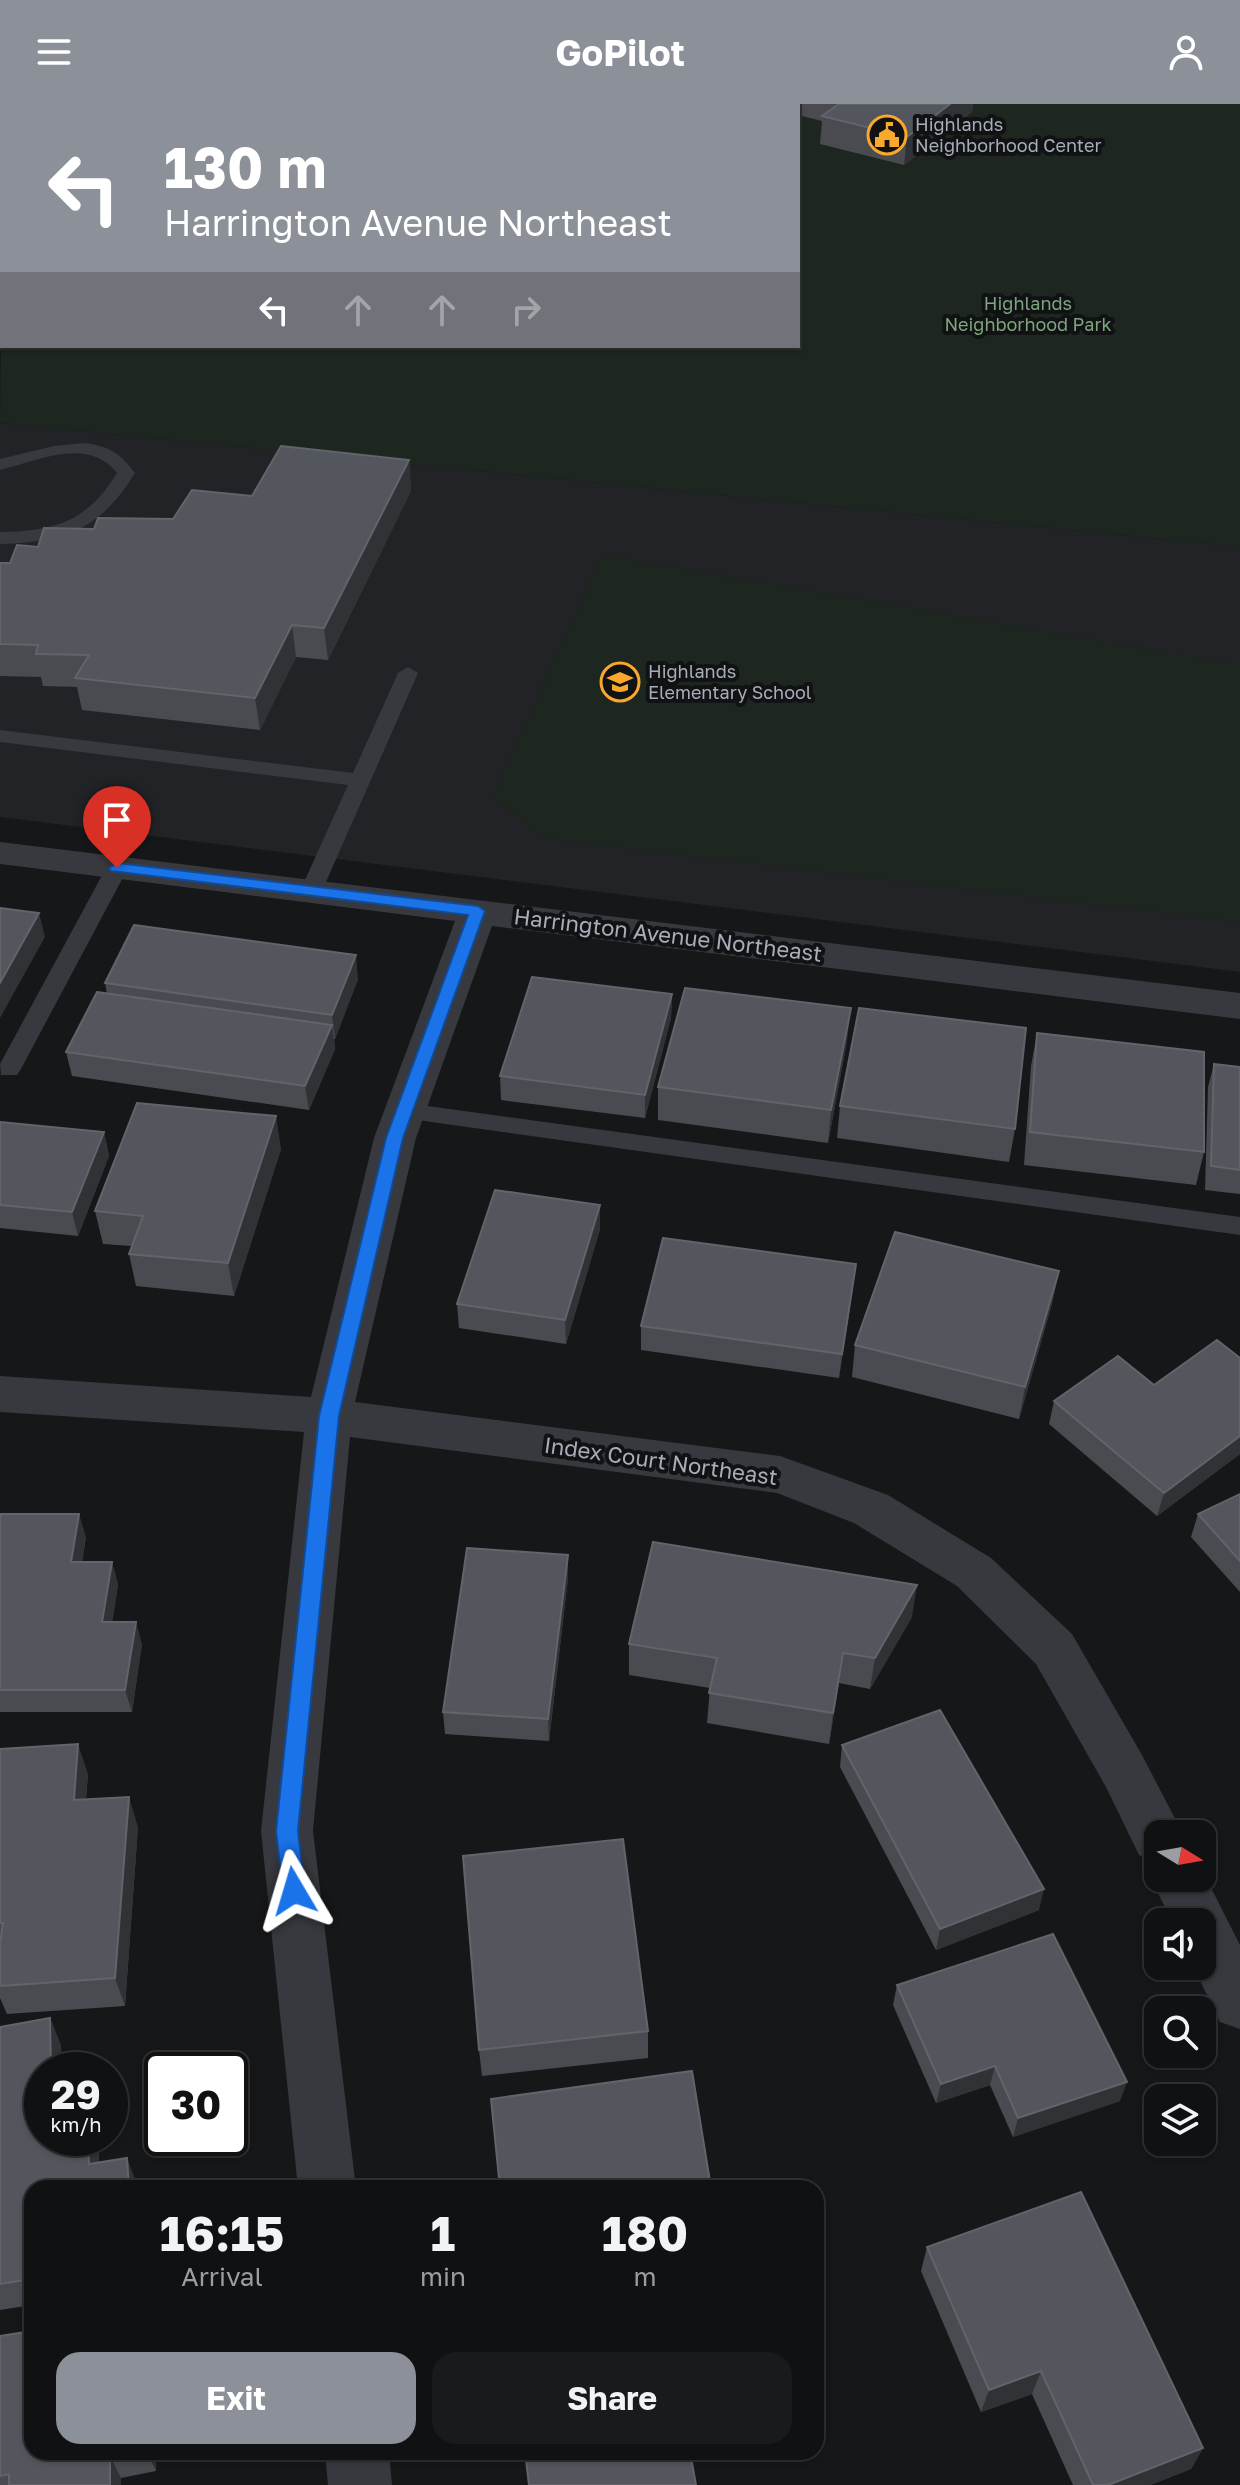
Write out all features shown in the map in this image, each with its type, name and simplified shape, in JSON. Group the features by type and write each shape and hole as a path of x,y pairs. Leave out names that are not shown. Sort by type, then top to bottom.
{"street":[{"name":"Harrington Avenue Northeast","path":"0,853 1240,1006"},
{"path":"326,2180 287,1831 329,1416 395,1138 478,911"},
{"name":"Index Court Northeast","path":"0,1394 329,1416 780,1475 871,1509 974,1572 1054,1649 1149,1820"},
{"path":"1216,1954 1240,2003"},
{"path":"358,2460 360,2485"}],"lane":[{"path":"0,465 37,454 77,449 109,454 126,473 114,495 96,515 57,534 0,538"},
{"path":"311,891 408,673"},
{"path":"0,736 360,780"},
{"path":"9,1069 117,868"},
{"path":"405,1111 1240,1226"}],"shaded area":[{"name":"Highlands Elementary School","path":"0,423 1240,547 1240,972 0,817"}],"green space":[{"name":"Highlands Neighborhood Park","path":"800,104 1240,104 1240,547 0,423 1,348 800,348"},
{"path":"602,555 1240,665 1240,922 543,838 493,796"}],"building":[{"path":"839,104 950,104 907,137 822,116"},
{"path":"281,446 409,460 324,628 292,625 255,698 75,678 89,655 36,654 38,645 0,644 0,563 10,563 17,545 38,547 44,528 94,529 98,518 173,519 192,490 252,496"},
{"path":"0,908 39,913 0,983"},
{"path":"134,925 356,955 332,1015 105,983"},
{"path":"532,977 672,994 645,1095 500,1076"},
{"path":"685,988 851,1008 831,1110 658,1087"},
{"path":"97,992 332,1025 305,1086 66,1052"},
{"path":"859,1008 1026,1028 1015,1129 840,1106"},
{"path":"1037,1033 1204,1052 1204,1152 1030,1132"},
{"path":"1214,1064 1240,1067 1240,1170 1211,1166"},
{"path":"137,1103 276,1116 228,1263 129,1254 143,1216 95,1211"},
{"path":"0,1122 104,1132 72,1212 0,1205"},
{"path":"495,1190 600,1205 565,1320 457,1304"},
{"path":"895,1232 1059,1271 1025,1387 855,1345"},
{"path":"663,1238 856,1264 842,1354 641,1326"},
{"path":"1217,1340 1240,1358 1240,1436 1164,1493 1054,1401 1118,1356 1154,1385"},
{"path":"1240,1494 1240,1561 1198,1514"},
{"path":"1,1514 79,1514 71,1562 112,1562 102,1622 136,1622 125,1690 0,1690"},
{"path":"653,1542 917,1585 875,1658 843,1653 833,1713 709,1693 717,1658 629,1644"},
{"path":"467,1548 568,1555 548,1719 443,1712"},
{"path":"940,1710 1044,1889 940,1929 842,1745"},
{"path":"78,1744 74,1800 129,1797 115,1978 0,1986 3,1923 0,1923 0,1749"},
{"path":"623,1839 648,2031 479,2050 463,1856"},
{"path":"1053,1934 1127,2082 1018,2118 995,2066 941,2084 897,1985"},
{"path":"50,2018 51,2052 24,2052 24,2156 89,2156 89,2164 127,2158 128,2180 24,2180 24,2280 0,2284 0,2027"},
{"path":"692,2071 710,2180 499,2180 491,2099"},
{"path":"1081,2192 1203,2448 1108,2485 1093,2485 1041,2371 989,2390 927,2247"},
{"path":"24,2332 24,2460 110,2460 110,2485 9,2485 9,2474 0,2476 0,2336"},
{"path":"526,2460 691,2460 696,2485 529,2485"}],"place":[{"name":"Highlands Neighborhood Center","path":"887,135"},
{"name":"Highlands Elementary School","path":"620,682"}],"route":[{"path":"117,868 478,911 395,1138 329,1416 287,1831 294,1891"}]}
